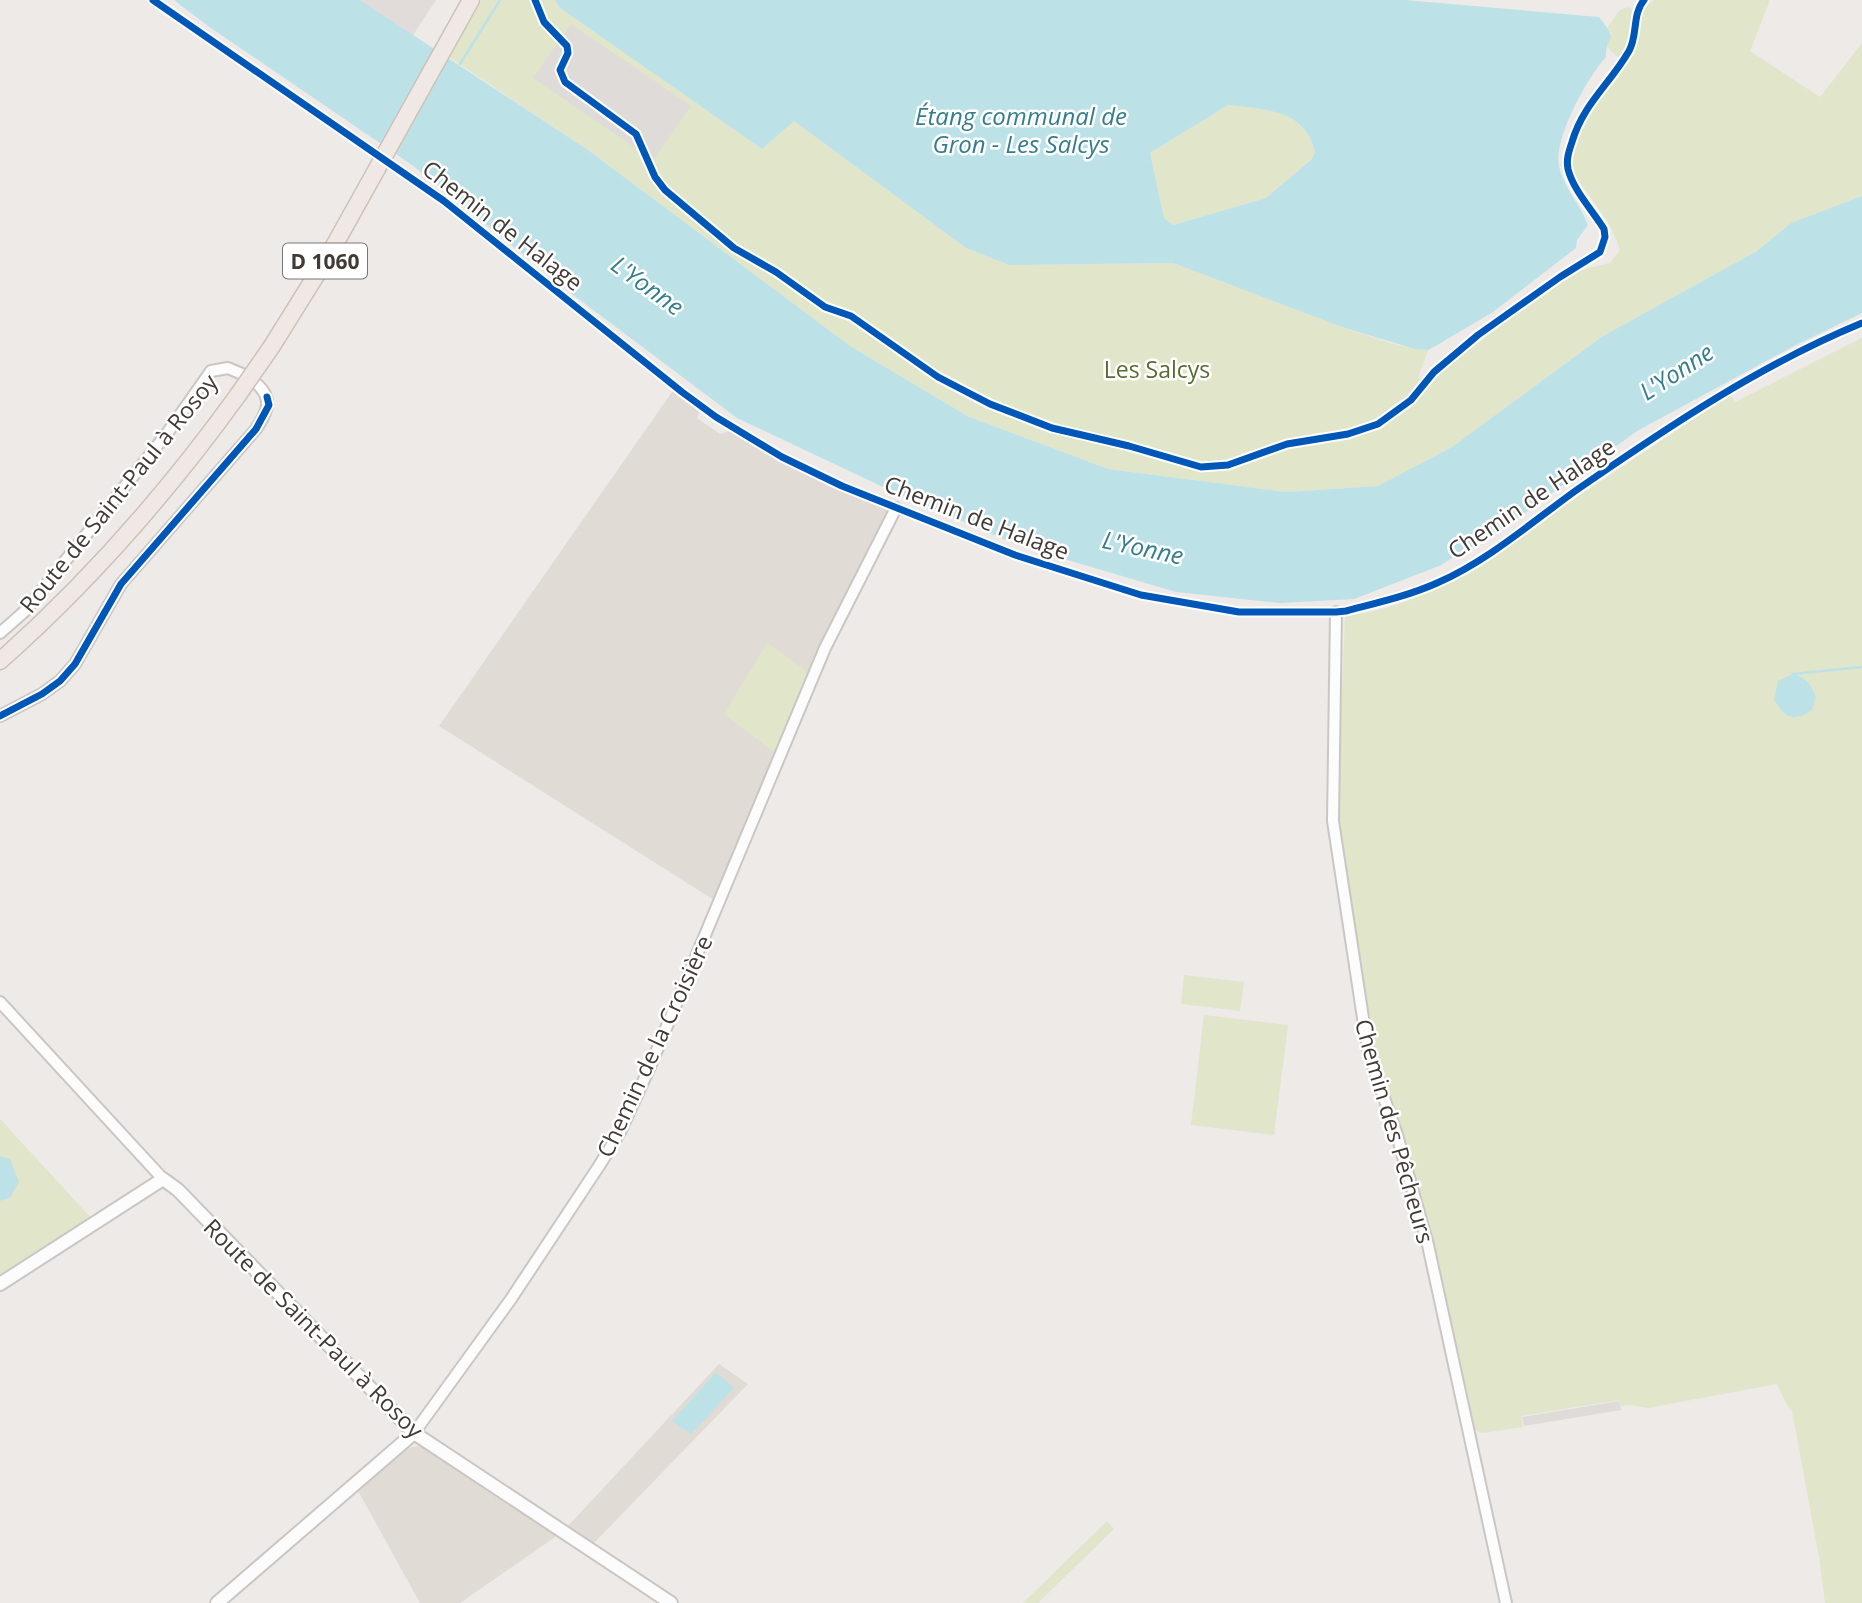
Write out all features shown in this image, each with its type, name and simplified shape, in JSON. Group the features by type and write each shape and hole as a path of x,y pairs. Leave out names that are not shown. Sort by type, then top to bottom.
{"main road":[{"name":"D 1060","path":"0,661 66,598 130,531 238,396 304,297 471,0"}],"street":[{"name":"Route de Saint-Paul à Rosoy","path":"0,633 25,611 90,531 168,432 211,371 228,368 242,374"},
{"path":"0,716 42,694 60,681 75,664 121,583 264,417 269,405 267,397 258,385"},
{"name":"Chemin de la Croisière","path":"217,1603 414,1433 511,1299 620,1132 649,1069 825,648 896,508"},
{"name":"Chemin des Pêcheurs","path":"1336,612 1333,821 1364,1031 1428,1245 1506,1603"},
{"name":"Route de Saint-Paul à Rosoy","path":"0,1002 163,1179 178,1190 414,1433 671,1603"},
{"path":"0,1284 163,1179"}],"shaded area":[{"path":"360,0 436,0 413,35"},
{"path":"571,24 691,106 653,160 533,78"},
{"path":"674,389 701,409 697,418 720,434 732,430 808,472 883,506 889,515 818,652 714,900 439,726"},
{"path":"719,1364 748,1384 592,1545 567,1527"},
{"path":"1619,1401 1621,1410 1524,1426 1522,1417"},
{"path":"425,1447 561,1533 460,1603 420,1603 357,1489 402,1450"}],"green space":[{"name":"Les Salcys","path":"482,0 555,0 560,8 762,149 794,121 966,248 1009,265 1173,263 1342,327 1390,343 1428,350 1418,378 1433,378 1551,286 1585,269 1610,263 1620,250 1608,222 1579,181 1572,166 1572,151 1583,119 1604,88 1625,64 1606,46 1612,34 1607,28 1620,10 1629,7 1634,12 1643,11 1653,0 1770,0 1750,51 1820,97 1862,43 1862,196 1791,223 1757,251 1603,336 1452,447 1378,486 1286,492 1108,469 969,417 850,346 588,150 449,57"},
{"path":"1228,105 1269,110 1293,119 1310,138 1315,152 1311,160 1266,198 1173,225 1164,218 1150,153"},
{"path":"1862,338 1862,1603 1825,1603 1792,1411 1777,1384 1648,1408 1620,1406 1619,1400 1521,1416 1523,1427 1482,1433 1473,1429 1372,1055 1337,822 1345,616 1388,607 1449,582 1731,394 1735,402"},
{"path":"767,643 809,673 775,753 724,714"},
{"path":"1184,975 1244,982 1240,1011 1181,1004"},
{"path":"1204,1015 1288,1025 1274,1135 1191,1125"},
{"path":"0,1119 93,1220 0,1282 0,1201 10,1198 10,1159 0,1156"},
{"path":"1107,1521 1114,1529 1038,1603 1023,1603"}],"water":[{"name":"L'Yonne","path":"174,0 360,0 588,150 850,346 969,417 1108,469 1286,492 1378,486 1452,447 1603,336 1757,251 1791,223 1862,196 1862,313 1794,346 1637,431 1507,526 1439,566 1354,599 1280,603 1176,592 1017,545 883,487 737,418 580,300 412,165"},
{"name":"Étang communal de Gron - Les Salcys","path":"555,0 1405,0 1599,17 1611,37 1606,57 1590,78 1561,140 1559,166 1564,181 1588,225 1577,240 1576,248 1493,312 1428,350 1415,349 1342,327 1173,263 1009,265 966,248 794,121 762,149 560,8","holes":["1228,105 1269,110 1293,119 1310,138 1315,152 1311,160 1266,198 1173,225 1164,218 1150,153"]},
{"path":"1793,674 1808,682 1816,697 1812,710 1790,717 1774,700 1778,681"},
{"path":"0,1156 10,1159 19,1182 10,1198 0,1201"},
{"path":"716,1372 734,1388 691,1434 672,1421"}],"waterway":[{"path":"460,64 500,0"},
{"path":"1793,674 1862,667"}],"cycle path":[{"name":"Chemin de Halage","path":"153,0 444,201 682,392 716,417 782,457 842,486 1015,555 1141,595 1239,612 1336,612 1426,588 1474,564 1578,489 1716,399 1787,358 1862,323"},
{"path":"535,0 544,22 567,46 568,53 560,70 565,82 636,134 655,177 665,190 734,248 776,272 825,307 851,316 938,377 990,404 1052,428 1201,467 1228,465 1287,444 1348,434 1378,424 1411,400 1434,372 1478,335 1600,252 1605,237 1604,229 1574,185 1568,169 1568,155 1583,116 1632,45 1638,12 1644,0"},
{"path":"0,716 42,694 60,681 75,664 121,584 256,429 269,405 267,397"}]}
